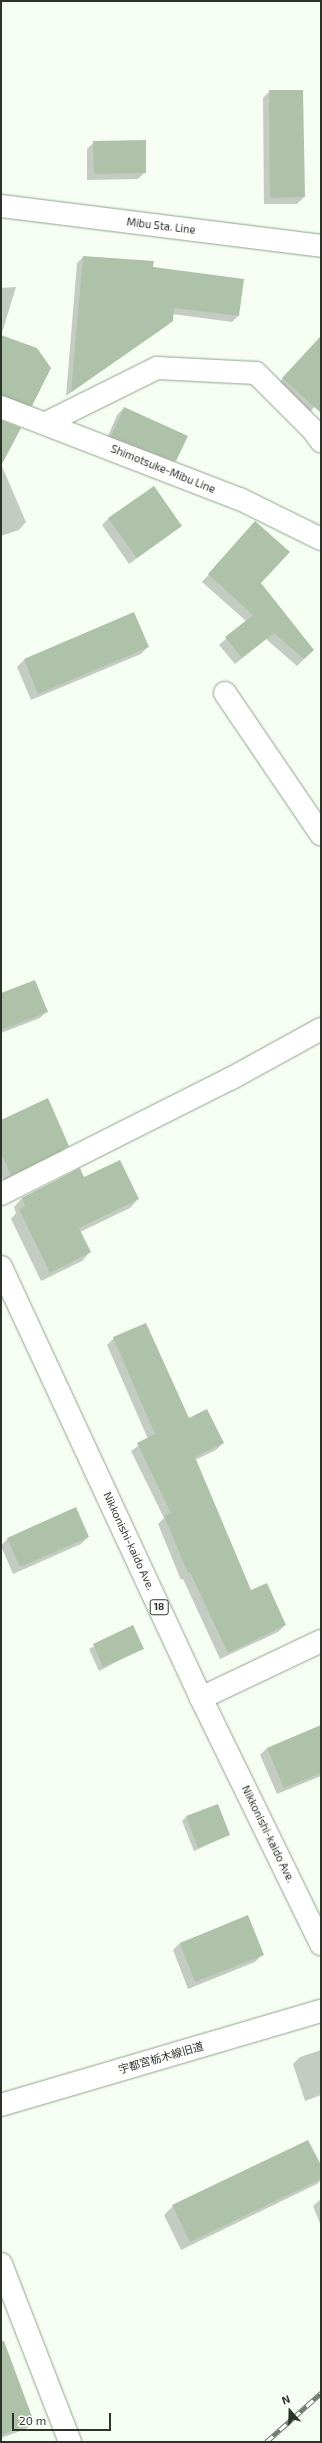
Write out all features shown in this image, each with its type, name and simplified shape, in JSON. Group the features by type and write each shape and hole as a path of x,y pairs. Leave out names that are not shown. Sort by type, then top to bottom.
{"main road":[{"name":"Mibu Sta. Line","path":"1,206 321,246"},
{"path":"46,423 157,368 256,373 313,430 321,441"},
{"name":"Shimotsuke-Mibu Line","path":"1,407 46,423 240,499 321,539"},
{"path":"225,693 321,834"},
{"path":"1,1194 230,1079 321,1029"},
{"name":"Nikkonishi-kaido Ave.","path":"1,1267 202,1698 321,1944"},
{"path":"202,1698 321,1641"},
{"name":"宇都宮栃木線旧道","path":"1,2105 321,2011"},
{"path":"1,2264 70,2442"}],"building":[{"path":"269,90 303,90 305,197 270,198"},
{"path":"146,140 146,173 94,174 93,141"},
{"path":"83,256 154,261 153,267 244,279 239,316 174,308 173,321 71,392"},
{"path":"1,335 37,348 51,368 32,406 1,395"},
{"path":"321,336 321,413 282,378"},
{"path":"124,407 188,436 176,461 111,436"},
{"path":"1,420 21,428 1,466"},
{"path":"154,486 182,526 137,558 108,518"},
{"path":"255,521 290,552 261,583 314,650 304,659 274,633 242,658 225,637 253,615 208,574"},
{"path":"134,612 149,647 38,694 24,659"},
{"path":"35,980 48,1012 1,1030 1,993"},
{"path":"48,1098 69,1146 11,1175 1,1153 1,1120"},
{"path":"120,1160 139,1199 79,1228 91,1252 50,1273 19,1209 25,1206 22,1198 80,1168 84,1177"},
{"path":"146,1323 189,1418 207,1409 224,1443 195,1457 251,1590 267,1583 286,1625 228,1653 190,1572 188,1573 164,1516 171,1513 137,1443 155,1434 113,1337"},
{"path":"76,1507 89,1537 20,1567 7,1538"},
{"path":"133,1625 144,1649 103,1667 93,1644"},
{"path":"321,1725 321,1773 284,1788 267,1748"},
{"path":"218,1804 230,1835 198,1848 186,1816"},
{"path":"248,1915 264,1955 195,1982 180,1943"},
{"path":"308,2140 321,2165 321,2179 190,2242 172,2205"},
{"path":"1,2341 4,2341 34,2422 1,2435"}],"railway":[{"path":"266,2442 321,2393"}]}
